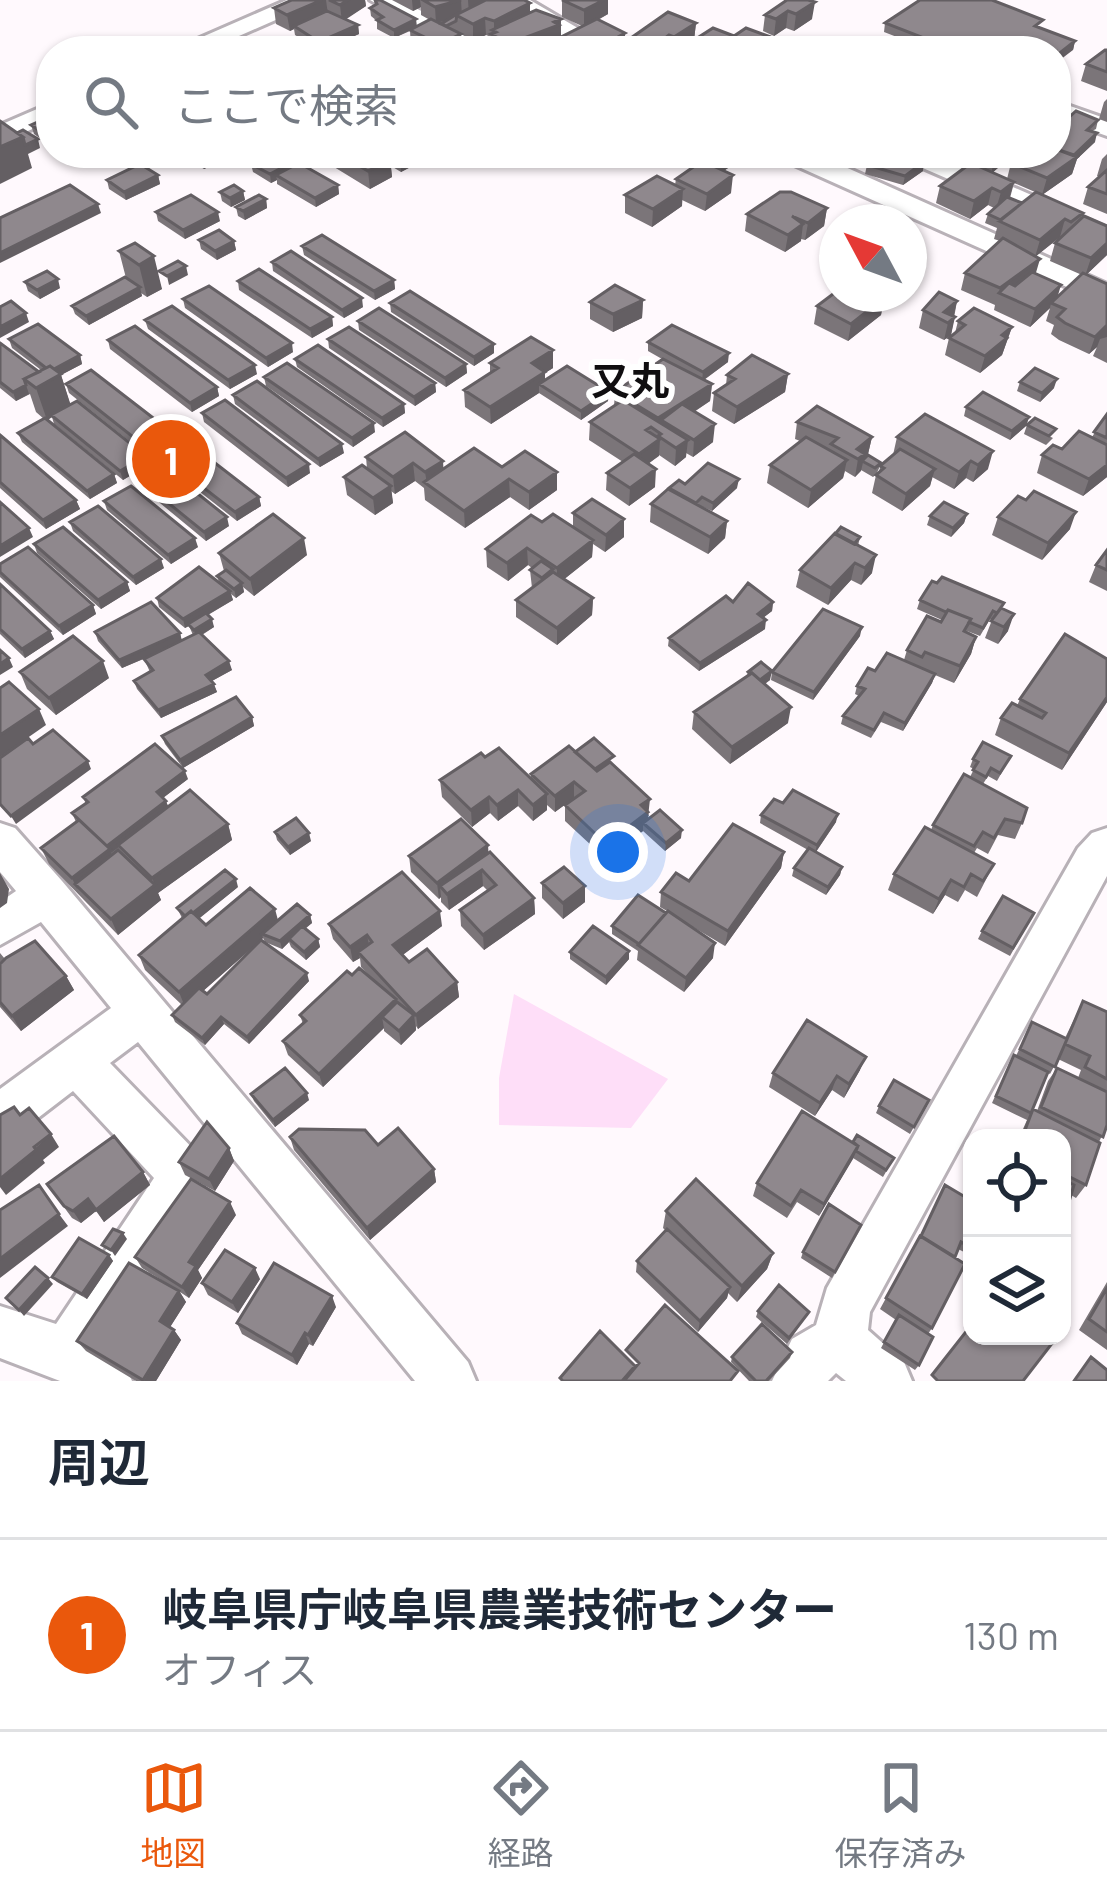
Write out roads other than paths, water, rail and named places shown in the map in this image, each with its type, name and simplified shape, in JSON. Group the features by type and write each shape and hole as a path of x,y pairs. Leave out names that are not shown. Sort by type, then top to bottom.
{"street":[{"path":"220,0 260,21"},
{"path":"215,36 309,0"},
{"path":"382,0 453,36"},
{"path":"512,0 575,34"},
{"path":"1071,115 1107,128"},
{"path":"0,135 36,119"},
{"path":"823,168 1107,296"},
{"path":"946,168 1107,239"},
{"path":"0,841 449,1381"},
{"path":"799,1381 811,1358 840,1340 845,1306 1093,861 1107,846"},
{"path":"0,926 47,894"},
{"path":"0,1118 143,1011"},
{"path":"0,1332 86,1368 185,1175 76,1061"},
{"path":"840,1340 885,1381"}],"place":[{"name":"岐阜県庁岐阜県農業技術センター","path":"171,459"}],"district":[{"name":"又丸","path":"630,381"}]}
